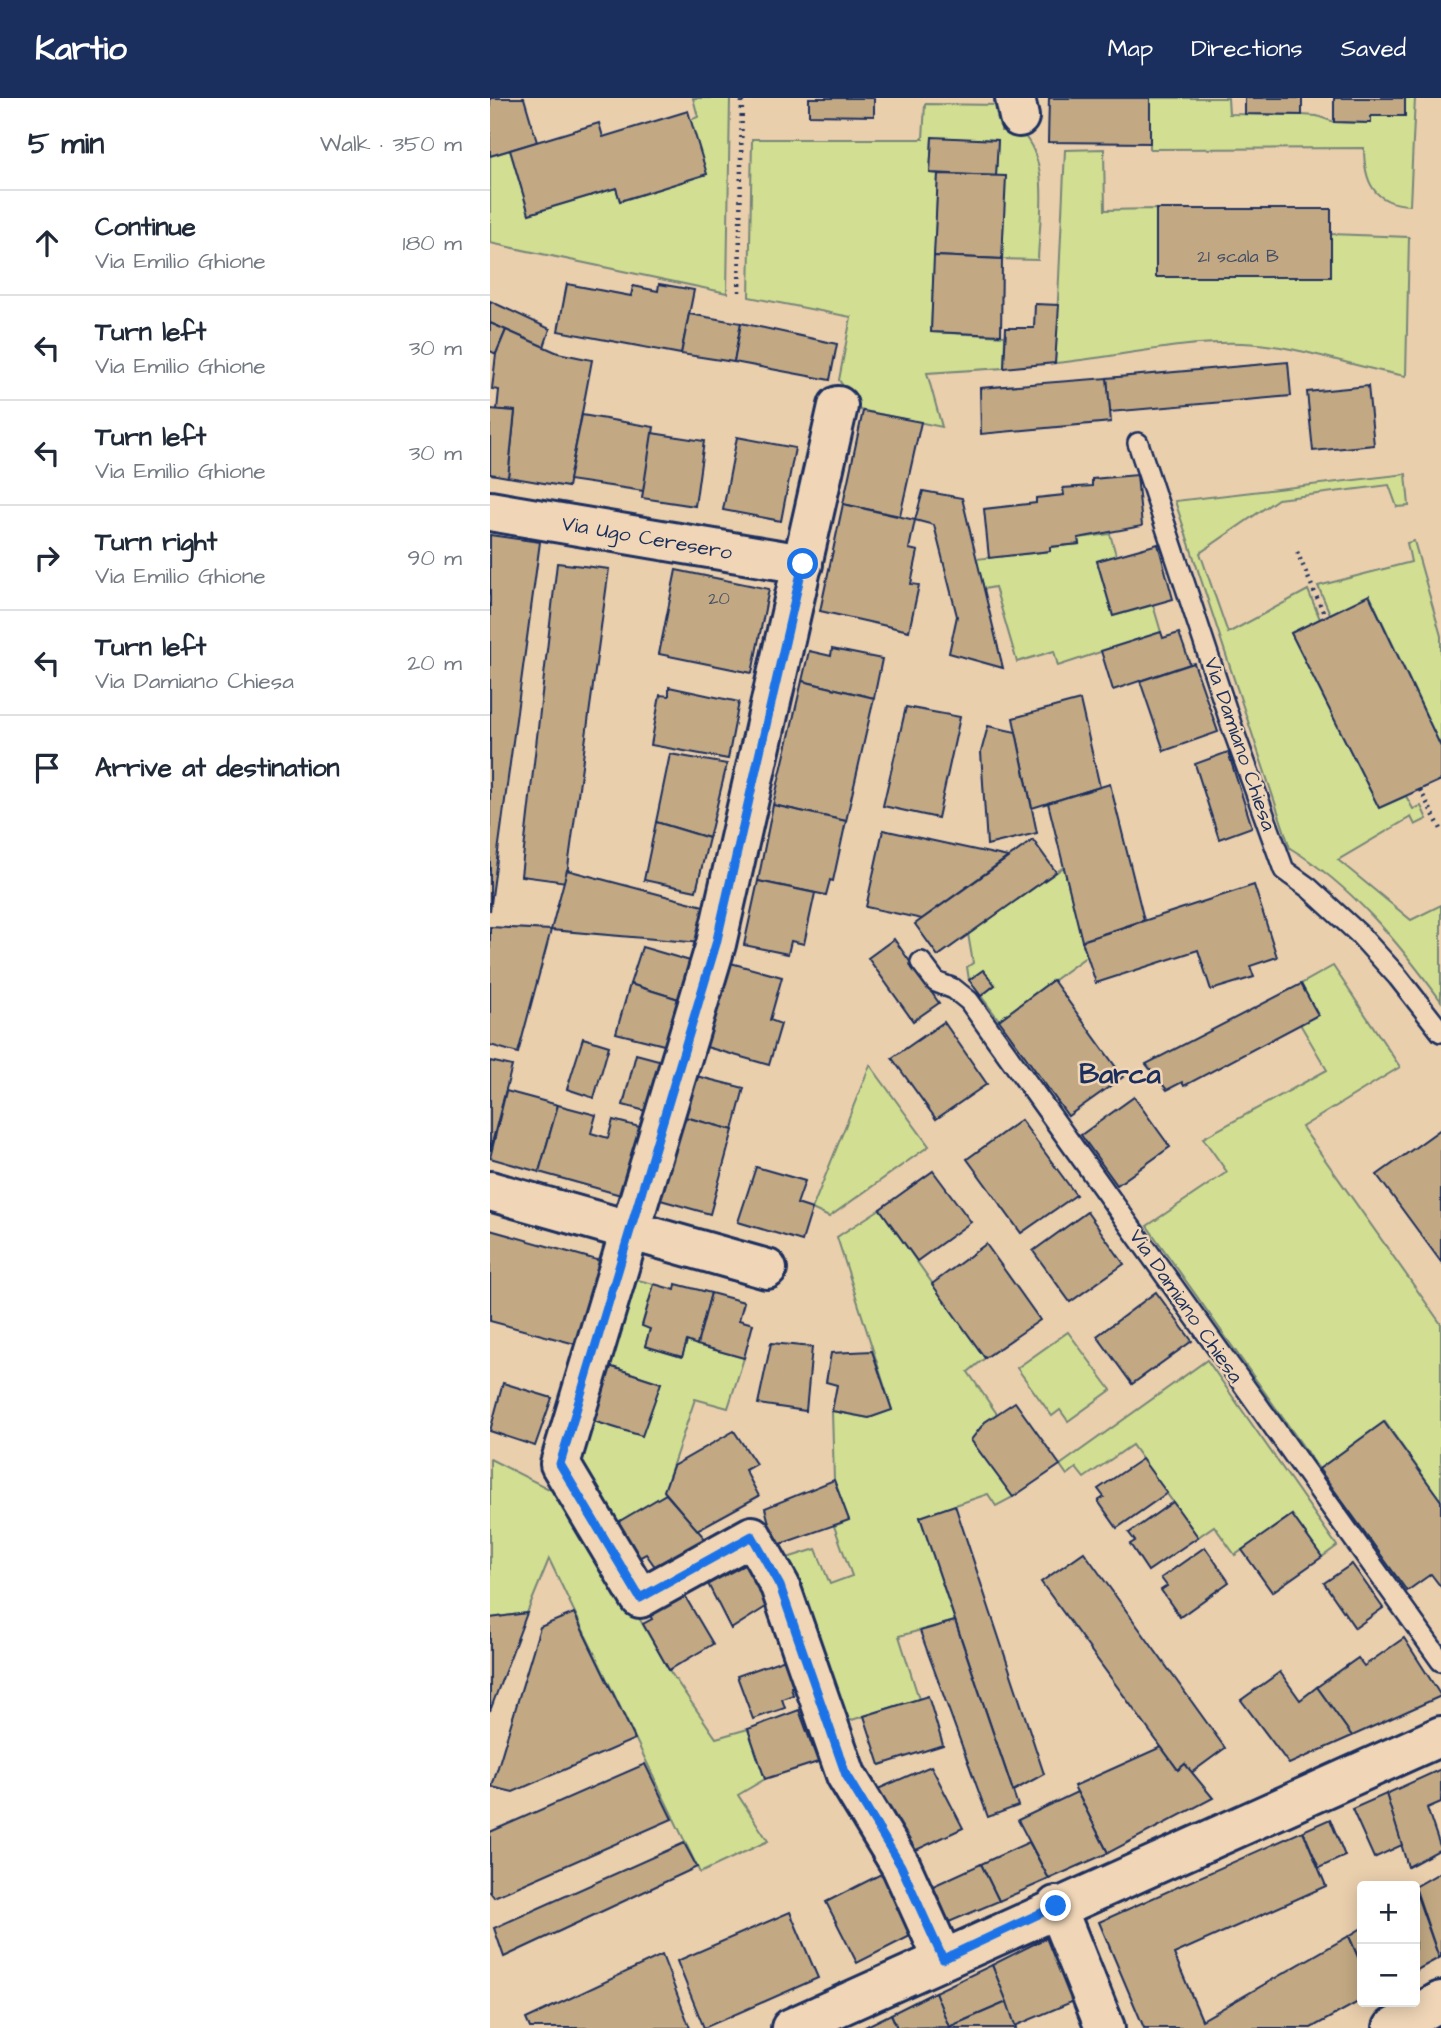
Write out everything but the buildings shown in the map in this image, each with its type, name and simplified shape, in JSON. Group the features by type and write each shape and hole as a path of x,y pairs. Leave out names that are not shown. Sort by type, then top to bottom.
{"street":[{"path":"838,406 716,944 632,1233 560,1464 640,1598 752,1536 780,1586 846,1775 901,1866 943,1959"},
{"name":"Via Ugo Ceresero","path":"490,511 803,564"},
{"path":"490,1191 767,1269"},
{"path":"791,2028 1056,1906 1441,1736"},
{"path":"1056,1906 1105,2028"},
{"path":"1393,2028 1441,2001"}],"lane":[{"name":"Via Damiano Chiesa","path":"1138,443 1231,724 1284,870 1309,888 1359,934 1398,977 1441,1032"},
{"name":"Via Damiano Chiesa","path":"921,962 936,982 954,989 969,1002 1441,1661"}],"path":[{"path":"739,292 742,98"},
{"path":"1297,552 1325,616"},
{"path":"1420,790 1441,829"}],"green space":[{"path":"693,98 730,98 727,293 490,243 490,156 510,150 529,214 616,188 620,201 706,174 690,120 698,117"},
{"path":"1150,98 1228,98 1229,114 1302,115 1317,116 1334,122 1370,123 1371,116 1404,116 1405,98 1415,98 1410,205 1387,200 1373,188 1366,171 1364,148 1150,149"},
{"path":"925,104 1002,105 1001,131 1020,131 1030,144 1040,174 1041,192 1038,260 1002,259 1005,177 996,176 998,140 932,138 930,173 938,174 931,332 1005,336 1004,368 927,373 942,427 850,408 850,396 839,380 851,317 749,297 752,139 923,139"},
{"path":"1104,149 1105,210 1156,209 1156,277 1330,277 1331,234 1409,237 1406,376 1305,352 1242,343 1171,347 1055,363 1065,150"},
{"path":"1406,474 1409,506 1397,507 1389,485 1278,499 1200,553 1228,633 1308,590 1320,619 1291,633 1379,808 1406,796 1413,809 1421,806 1427,819 1415,825 1411,817 1338,860 1411,920 1441,905 1441,1001 1373,917 1334,880 1290,848 1175,501"},
{"path":"1110,534 1116,555 1097,561 1113,616 1153,605 1161,632 1058,666 1054,651 1017,662 995,587 984,589 976,559 1050,551 1050,547 1079,544 1078,538"},
{"path":"1414,541 1441,636 1441,747 1370,596 1330,614 1318,586 1411,562 1407,543"},
{"path":"1064,867 1087,956 999,1020 981,996 995,985 983,970 969,980 967,967 973,963 968,934"},
{"path":"1333,966 1400,1067 1302,1127 1441,1324 1441,1501 1385,1422 1319,1469 1147,1226 1227,1172 1203,1138 1327,1070 1300,1024 1317,1015 1301,984"},
{"path":"870,1065 929,1146 829,1217 812,1209"},
{"path":"880,1209 985,1358 968,1372 997,1414 985,1422 971,1440 1013,1497 996,1506 988,1494 920,1517 955,1621 899,1636 919,1699 842,1723 784,1559 816,1549 830,1584 852,1576 834,1526 849,1520 834,1480 832,1411 869,1418 892,1410 837,1237"},
{"path":"634,1279 654,1284 642,1325 650,1329 645,1346 682,1357 687,1341 744,1358 728,1408 695,1399 664,1491 666,1494 613,1525 574,1463 590,1420 642,1435 660,1383 606,1365"},
{"path":"1068,1332 1111,1390 1068,1421 1060,1410 1052,1416 1017,1368"},
{"path":"1207,1360 1337,1546 1322,1557 1292,1515 1235,1555 1214,1526 1198,1537 1132,1445 1084,1478 1076,1468 1067,1475 1060,1465"},
{"path":"490,1459 571,1500 669,1670 716,1738 748,1729 765,1779 738,1795 768,1841 700,1873 549,1559 527,1613 490,1618"}],"district":[{"name":"Barca","path":"1120,1074"}],"route":[{"path":"803,564 716,944 632,1233 560,1464 640,1598 752,1536 780,1586 846,1775 901,1866 943,1959 1056,1906"}]}
